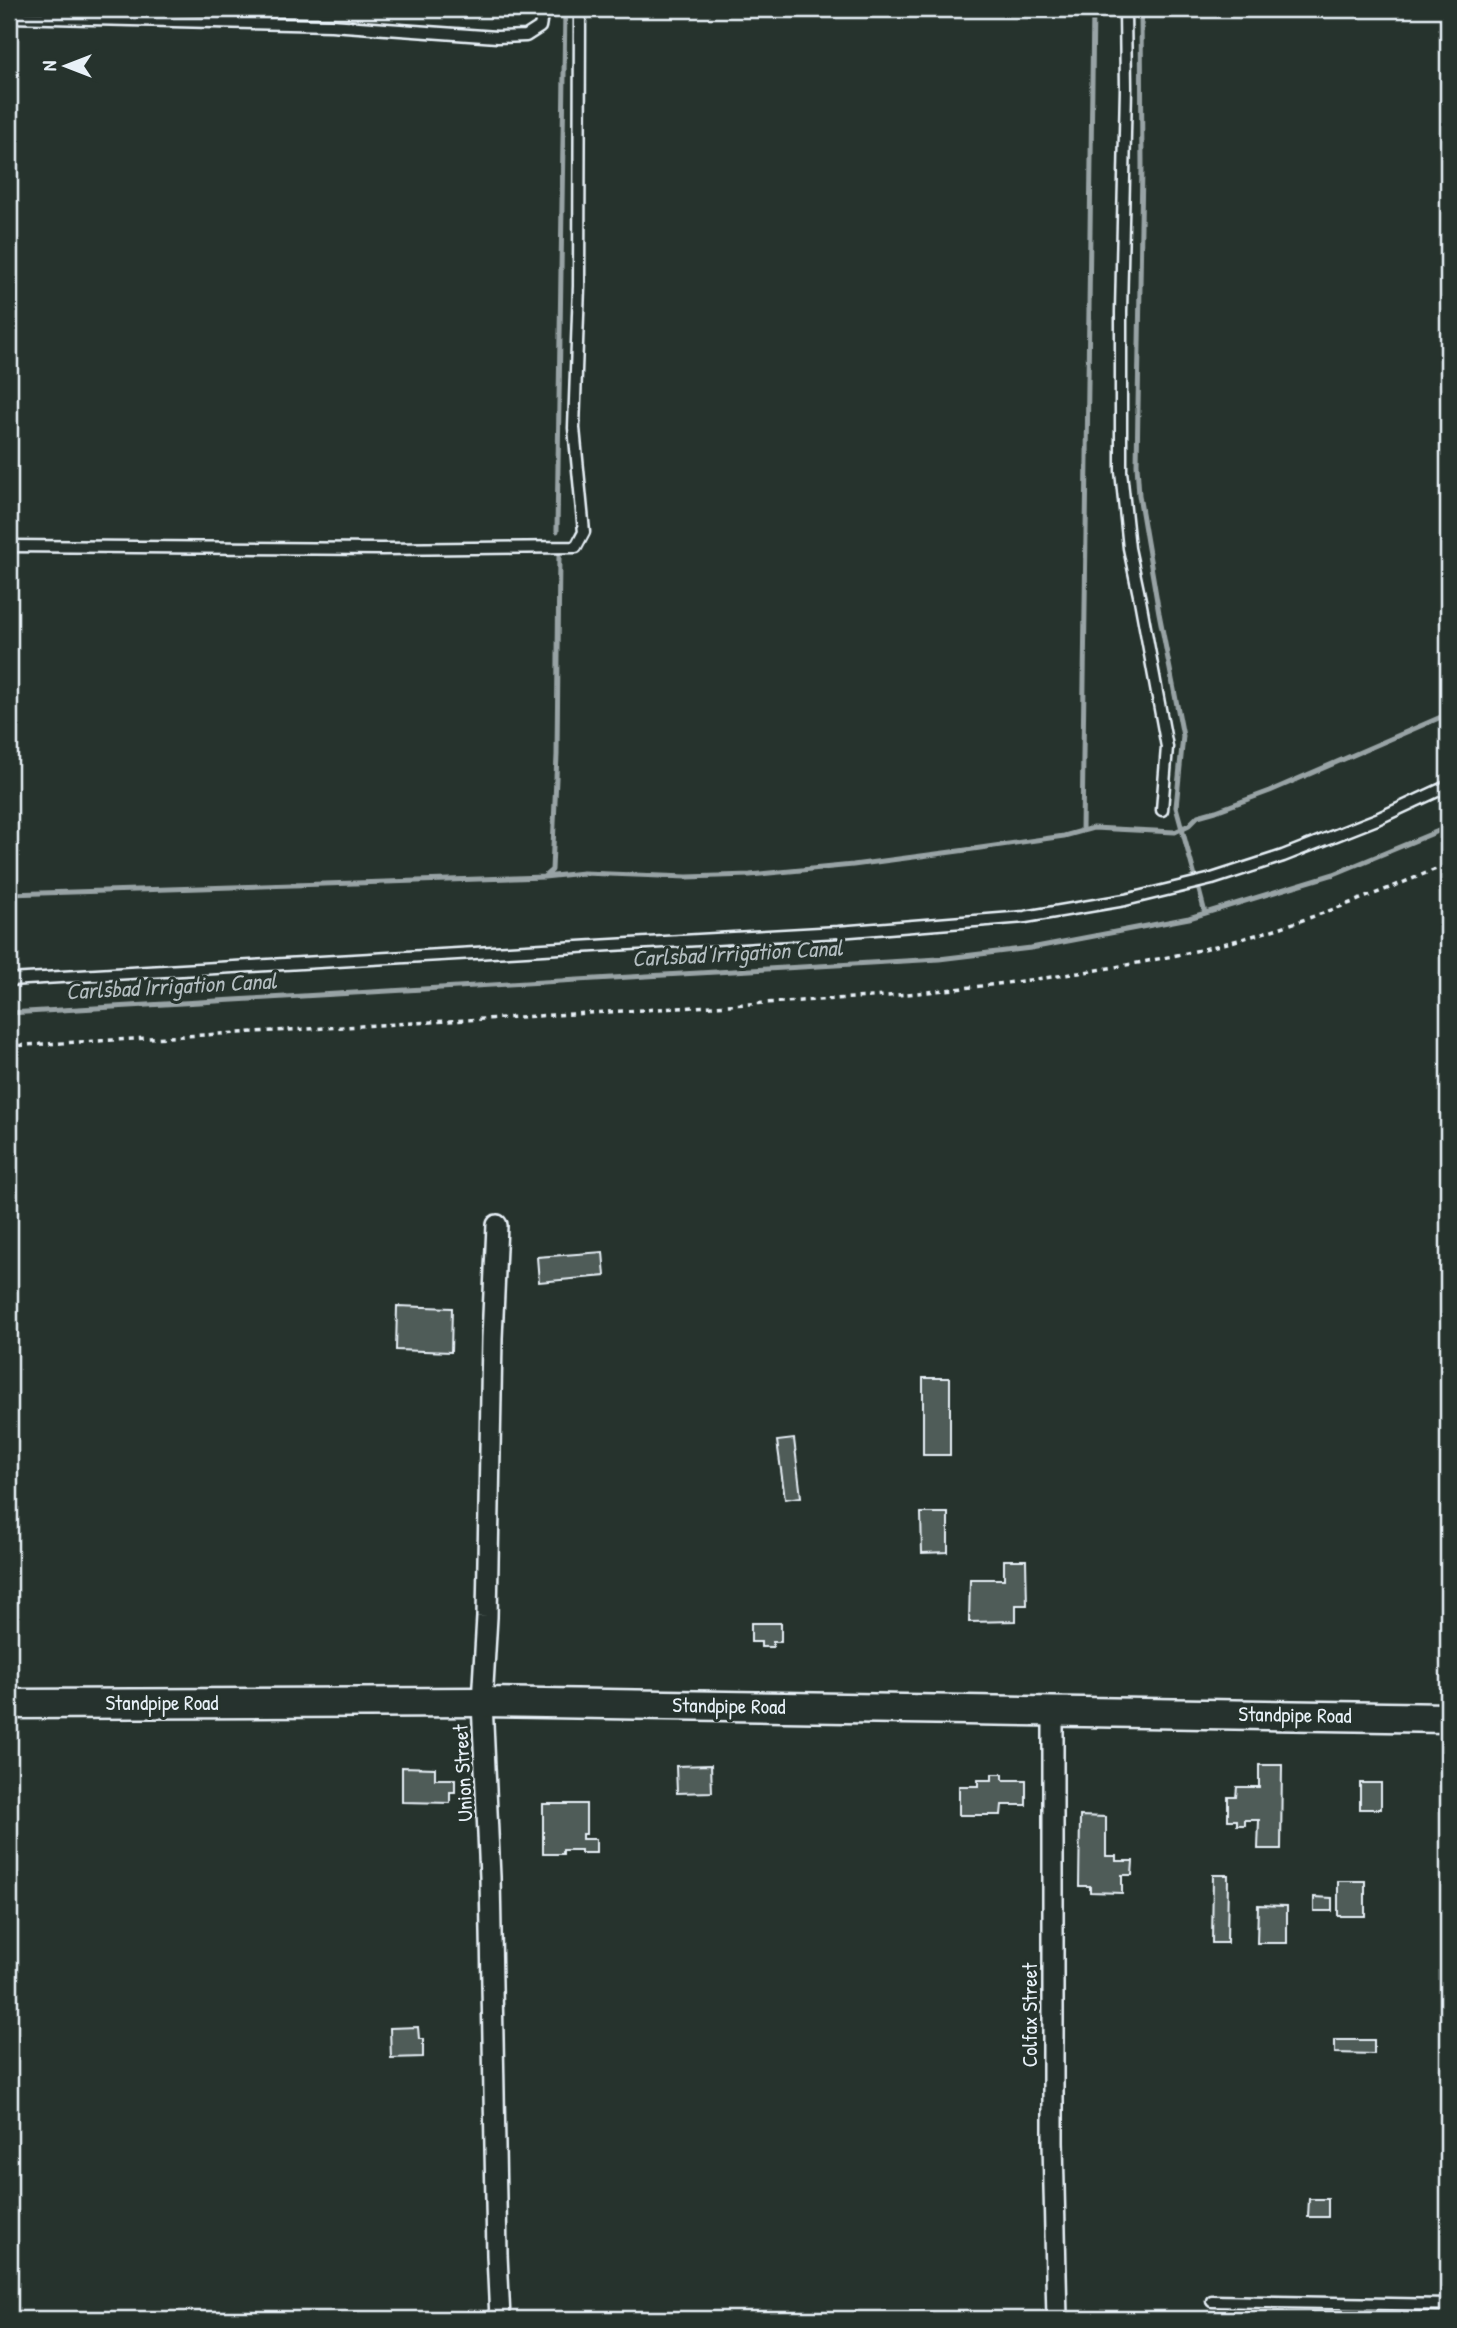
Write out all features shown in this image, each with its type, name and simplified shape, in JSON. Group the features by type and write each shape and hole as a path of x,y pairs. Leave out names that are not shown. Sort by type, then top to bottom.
{"street":[{"name":"Union Street","path":"497,1225 492,1338 487,1617 482,1702 490,1877 496,2255 500,2319"},
{"name":"Standpipe Road","path":"9,1703 482,1702 1448,1718"},
{"name":"Colfax Street","path":"1052,1711 1053,2142 1057,2319"}],"lane":[{"path":"9,17 331,25 498,37 526,36 540,27 543,9"},
{"path":"9,545 368,549 576,547 584,532 574,428 579,286 580,9"},
{"path":"1125,9 1121,471 1129,548 1167,747 1162,810"},
{"path":"9,980 838,932 1025,917 1125,900 1212,879 1283,856 1377,819 1448,786"},
{"path":"1212,2301 1448,2305"}],"path":[{"path":"9,1046 874,997 1023,982 1184,954 1261,933 1336,909 1448,864"}],"building":[{"path":"603,1252 605,1276 539,1282 537,1257"},
{"path":"397,1306 452,1308 451,1352 396,1350"},
{"path":"923,1378 950,1378 950,1455 923,1455"},
{"path":"794,1439 801,1497 785,1499 777,1441"},
{"path":"921,1513 948,1513 948,1552 922,1553"},
{"path":"1004,1560 1026,1560 1027,1605 1016,1605 1016,1621 969,1622 970,1579 1004,1579"},
{"path":"751,1623 781,1623 781,1642 773,1642 773,1647 761,1647 761,1642 751,1642"},
{"path":"711,1765 712,1792 677,1793 676,1766"},
{"path":"1259,1765 1282,1765 1281,1849 1258,1849 1259,1820 1245,1820 1245,1825 1237,1825 1237,1820 1228,1820 1228,1797 1236,1797 1237,1787 1259,1787"},
{"path":"402,1767 435,1768 435,1779 455,1779 455,1792 450,1792 450,1803 402,1802"},
{"path":"992,1774 1003,1774 1003,1780 1026,1780 1026,1805 1002,1805 1001,1815 959,1815 959,1786 978,1786 978,1780 992,1780"},
{"path":"1360,1783 1381,1783 1381,1809 1360,1809"},
{"path":"543,1804 586,1804 586,1834 582,1834 582,1839 596,1839 596,1853 563,1850 563,1854 543,1854"},
{"path":"1080,1816 1106,1817 1106,1856 1116,1856 1116,1861 1133,1861 1132,1875 1122,1875 1122,1893 1090,1892 1090,1886 1079,1886"},
{"path":"1213,1875 1228,1875 1227,1943 1212,1943"},
{"path":"1338,1881 1365,1881 1365,1916 1338,1916"},
{"path":"1314,1897 1332,1898 1332,1911 1314,1911"},
{"path":"1258,1905 1287,1906 1287,1943 1257,1943"},
{"path":"418,2027 419,2039 423,2039 423,2057 391,2058 390,2028"},
{"path":"1335,2040 1374,2040 1374,2054 1335,2053"},
{"path":"1309,2199 1328,2199 1328,2217 1308,2217"}],"waterway":[{"path":"557,531 565,9"},
{"path":"1082,831 1093,9"},
{"path":"1141,9 1142,167 1137,465 1139,495 1159,613 1183,736 1176,807 1195,877"},
{"path":"9,894 544,877 552,870 557,755 559,556"},
{"path":"544,877 583,873 687,877 750,875 959,851 1064,836 1093,828 1175,832 1189,825 1198,816 1270,791 1448,714"},
{"name":"Carlsbad Irrigation Canal","path":"9,1013 939,959 1031,948 1189,918 1334,874 1448,827"},
{"path":"1199,890 1205,913"}]}
